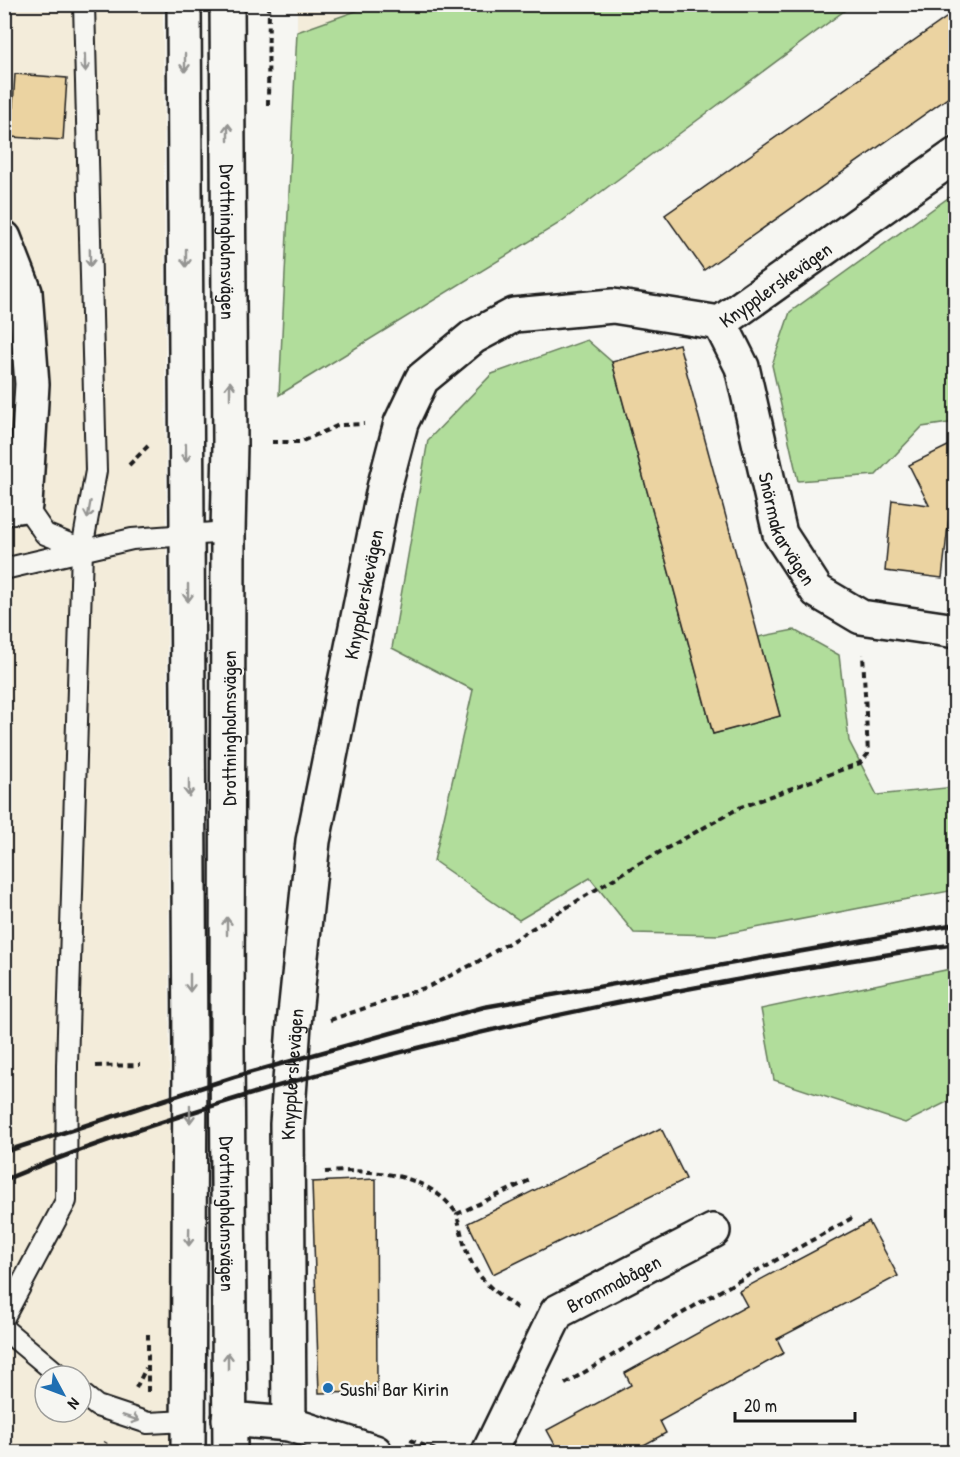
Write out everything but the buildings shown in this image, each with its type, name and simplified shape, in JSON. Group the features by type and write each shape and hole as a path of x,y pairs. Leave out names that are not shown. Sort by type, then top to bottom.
{"main road":[{"name":"Drottningholmsvägen","path":"184,4 190,1044 188,1437"},
{"name":"Drottningholmsvägen","path":"227,4 230,445 228,532 230,1452"},
{"name":"Knypplerskevägen","path":"289,1424 287,1124 294,1024 314,841 384,488 401,423 422,379 473,337 514,315 613,306 720,323 956,155"},
{"path":"4,238 25,292 32,384 15,507"},
{"name":"Snörmakarvägen","path":"720,323 742,367 780,534 817,591 861,617 956,630"},
{"name":"Brommabågen","path":"489,1452 557,1312 713,1231"},
{"path":"188,1437 230,1419 289,1424 387,1444"}],"lane":[{"path":"4,1317 66,1201 67,1066 82,549 96,471 84,4"},
{"path":"15,507 45,534 82,549"},
{"path":"4,570 82,549 152,536 228,532"},
{"path":"4,1329 46,1364"},
{"path":"93,1403 188,1437"}],"path":[{"path":"272,442 300,442 339,425 401,423"},
{"path":"129,465 148,446"},
{"path":"294,1024 336,1019 430,986 479,962 633,867 741,807 860,763 868,754 864,665"},
{"path":"316,1172 373,1172 406,1178 429,1187 450,1203 457,1214 472,1266 490,1289 522,1311"},
{"path":"457,1214 530,1180"},
{"path":"559,1393 566,1384 696,1305 852,1218"},
{"path":"387,1444 441,1452"}],"shaded area":[{"path":"297,4 373,5 297,32"},
{"path":"5,5 163,5 172,1452 5,1452"}],"green space":[{"path":"373,5 852,5 558,224 279,395 297,32"},
{"path":"955,193 955,422 922,427 876,475 798,481 772,365 790,312"},
{"path":"587,340 612,362 713,734 780,716 758,637 794,630 839,655 849,741 877,795 955,787 955,890 719,935 634,933 590,878 519,920 434,861 473,690 392,648 428,440 492,374"},
{"path":"955,968 955,1098 905,1123 774,1080 761,1009"}],"railway":[{"path":"4,1152 234,1077 484,1007 956,924"},
{"path":"4,1180 99,1143 196,1111 432,1044 693,988 956,944"}],"place":[{"name":"Sushi Bar Kirin","path":"328,1388"}]}
